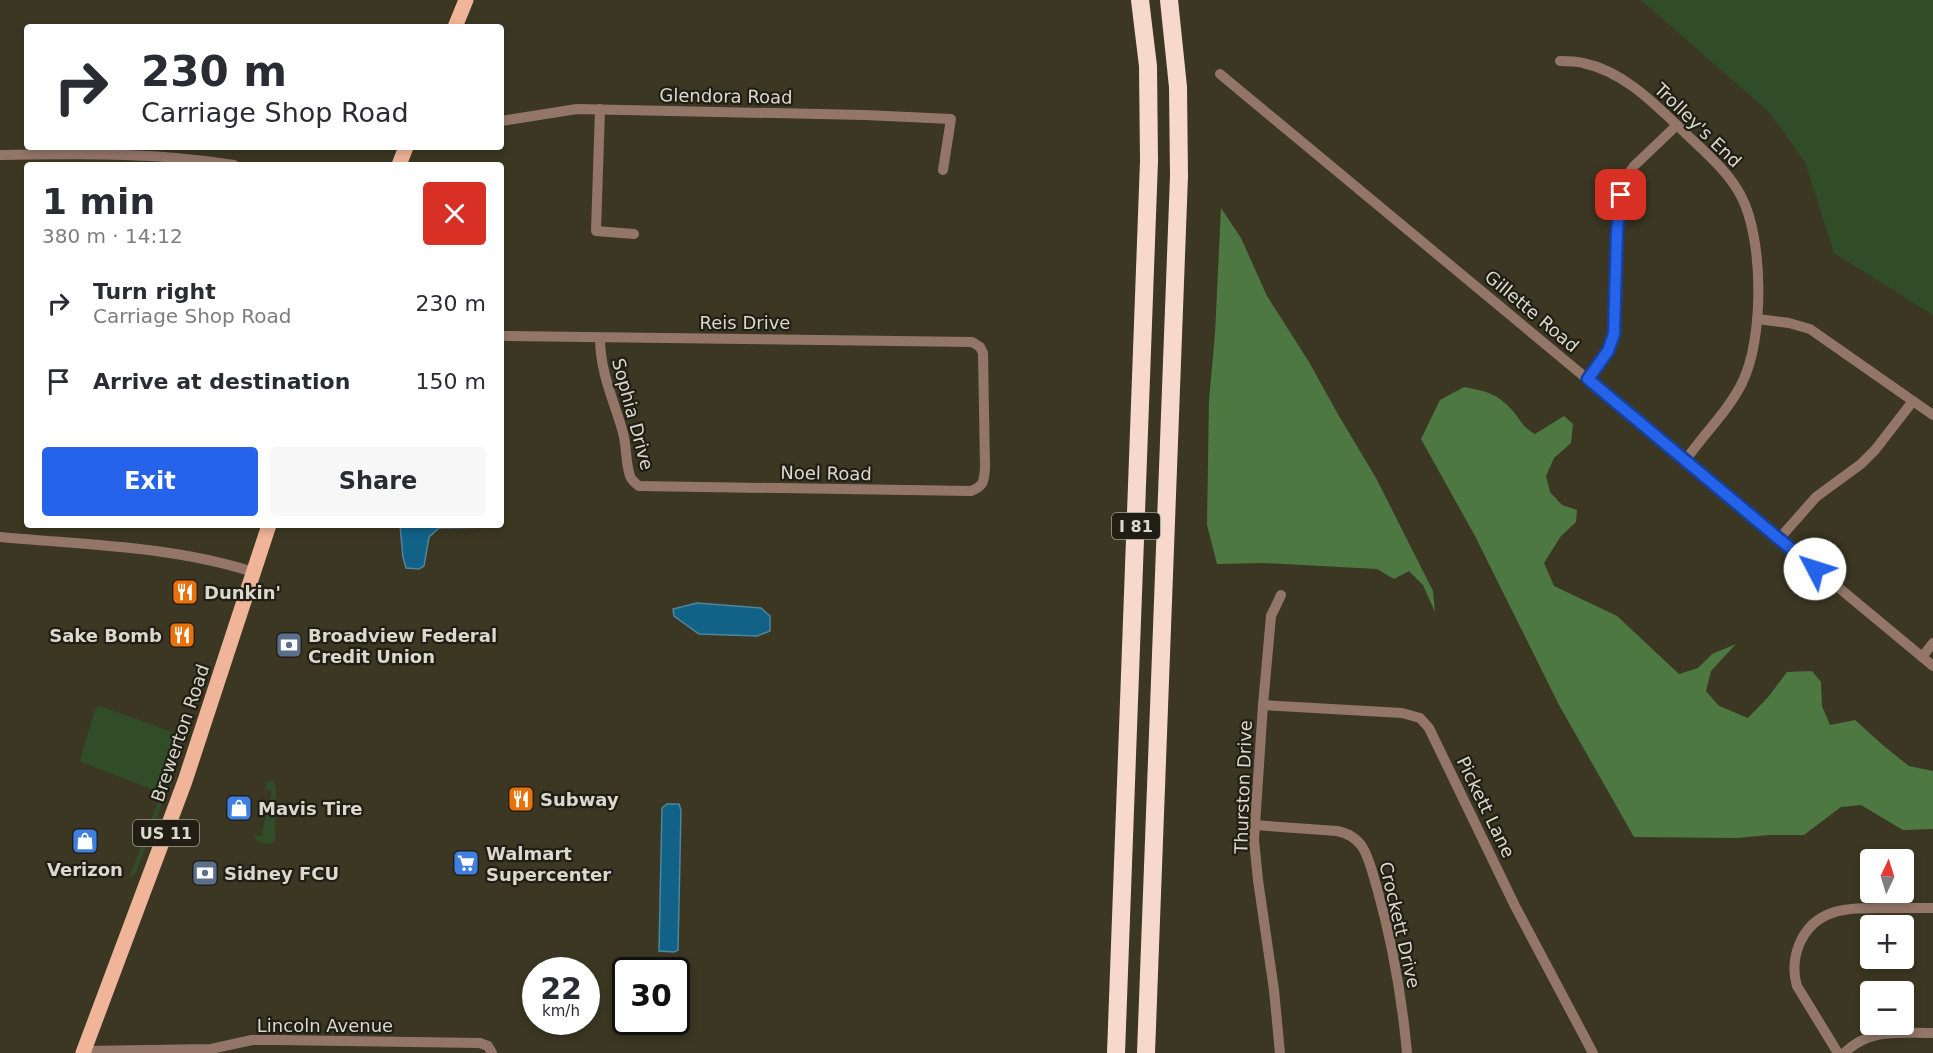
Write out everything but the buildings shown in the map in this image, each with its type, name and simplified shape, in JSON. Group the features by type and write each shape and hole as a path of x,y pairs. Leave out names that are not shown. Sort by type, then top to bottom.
{"highway":[{"name":"I 81","path":"1116,1053 1149,161 1148,66 1140,0"},
{"name":"I 81","path":"1146,1053 1179,176 1178,87 1169,0"}],"main road":[{"path":"456,24 466,0"},
{"name":"Brewerton Road","path":"84,1052 185,781 268,528"}],"street":[{"name":"Trolley's End","path":"1560,61 1583,63 1610,72 1633,86 1677,125 1726,174 1742,198 1755,235 1757,319 1751,359 1741,385 1685,461"},
{"name":"Gillette Road","path":"1220,74 1933,666"},
{"name":"Glendora Road","path":"504,120 577,109 951,119 943,170"},
{"path":"600,109 596,231 634,234"},
{"path":"1588,379 1608,351 1614,334 1617,231 1621,195 1627,176 1634,166 1677,125"},
{"path":"0,154 128,154 175,156 214,162"},
{"path":"1757,319 1788,323 1810,329 1933,415"},
{"name":"Reis Drive","path":"504,336 967,341 980,347 983,353 985,468"},
{"name":"Sophia Drive","path":"600,338 602,362 608,390 622,430 629,474 633,482 639,486 650,486"},
{"path":"1779,539 1816,497 1861,464 1875,450 1913,401"},
{"name":"Noel Road","path":"650,486 971,492 980,488 984,481 985,468"},
{"path":"0,537 169,552 253,572"},
{"name":"Thurston Drive","path":"1280,1053 1274,990 1258,880 1254,825 1271,616 1281,595"},
{"path":"1922,657 1933,643"},
{"name":"Pickett Lane","path":"1263,705 1402,713 1420,718 1425,723 1515,906 1593,1053"},
{"name":"Crockett Drive","path":"1254,825 1347,833 1364,850 1379,897 1390,946 1407,1053"},
{"path":"1838,1053 1797,986 1795,978 1797,951 1803,935 1820,918 1838,910 1933,908"},
{"path":"1844,1053 1852,1045 1872,1035 1933,1033"},
{"name":"Lincoln Avenue","path":"84,1052 217,1050 252,1040 480,1043 488,1046 492,1052"}],"green space":[{"path":"1641,0 1933,0 1933,315 1834,253 1805,162 1769,112"},
{"path":"1221,208 1241,238 1267,296 1309,362 1376,478 1433,591 1435,612 1423,585 1409,571 1394,579 1377,569 1264,563 1217,564 1207,525 1209,400 1215,334"},
{"path":"1464,387 1496,396 1512,410 1524,426 1535,434 1564,416 1573,424 1571,443 1554,458 1546,476 1550,492 1562,505 1577,510 1576,522 1561,536 1544,563 1554,586 1617,616 1679,674 1698,668 1712,654 1736,644 1711,671 1706,691 1719,706 1748,718 1787,672 1812,671 1821,682 1822,706 1830,725 1855,720 1909,766 1933,771 1933,829 1903,830 1861,805 1841,807 1804,835 1737,838 1634,837 1559,705 1475,536 1421,439 1440,400"},
{"path":"100,706 175,733 159,792 81,762 95,710"},
{"path":"185,734 174,771 141,859 135,874 129,879 155,810 178,736"},
{"path":"268,781 273,781 276,787 275,841 271,844 263,844 254,835 261,836 272,791 265,789"}],"water":[{"path":"400,528 439,528 429,537 424,566 419,569 406,568"},
{"path":"697,603 761,608 770,616 770,631 757,636 699,634 674,616 673,609"},
{"path":"667,804 679,804 681,810 678,950 674,952 659,951 662,808"}],"place":[{"name":"Dunkin'","path":"185,592"},
{"name":"Sake Bomb","path":"182,635"},
{"name":"Broadview Federal Credit Union","path":"289,645"},
{"name":"Subway","path":"521,799"},
{"name":"Mavis Tire","path":"239,808"},
{"name":"Verizon","path":"85,841"},
{"name":"Walmart Supercenter","path":"466,863"},
{"name":"Sidney FCU","path":"205,873"}],"route":[{"path":"1621,195 1617,231 1614,334 1608,351 1588,379 1815,569"}]}
